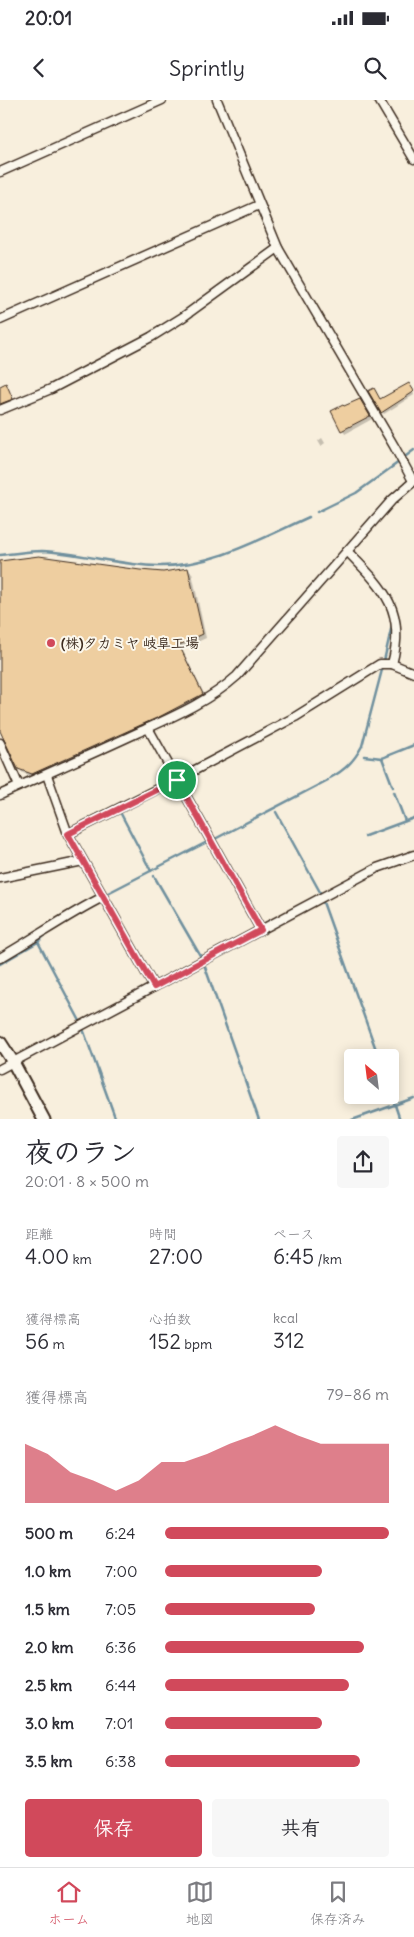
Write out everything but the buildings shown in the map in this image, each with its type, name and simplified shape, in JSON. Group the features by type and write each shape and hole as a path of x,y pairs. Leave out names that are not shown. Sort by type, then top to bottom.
{"main road":[{"path":"0,1042 43,1119"}],"street":[{"path":"0,172 162,100"},
{"path":"0,795 148,728 207,699 223,688 237,676 392,500 413,481 278,248 217,100"},
{"path":"379,100 414,159"},
{"path":"0,320 259,205"},
{"path":"0,410 51,389 151,337 183,317 278,248"},
{"path":"347,551 378,583 394,610 396,621 395,653 392,664"},
{"path":"68,834 177,780 295,717 380,664 392,664 414,673"},
{"path":"148,728 261,930"},
{"path":"0,743 19,786"},
{"path":"47,775 68,834 154,987"},
{"path":"0,1069 377,868 414,855"},
{"path":"0,878 83,860"},
{"path":"0,958 69,914 102,897"}],"waterway":[{"path":"406,456 414,450"},
{"path":"317,512 356,493 399,462"},
{"path":"0,555 42,551 143,565 178,565 198,562 236,550 309,517"},
{"path":"384,661 392,625"},
{"path":"330,778 349,765 362,746 383,666"},
{"path":"364,756 382,758 414,745"},
{"path":"382,758 393,787"},
{"path":"213,840 328,780"},
{"path":"394,792 405,821"},
{"path":"126,809 120,812 151,871"},
{"path":"276,812 320,892"},
{"path":"365,836 414,818"},
{"path":"104,895 207,842"},
{"path":"154,876 201,957"},
{"path":"323,902 376,1049"},
{"path":"38,942 45,935"},
{"path":"0,964 38,942 81,1023"},
{"path":"205,967 259,1119"},
{"path":"83,1029 116,1119"},
{"path":"355,1119 414,1098"},
{"path":"395,1104 400,1119"}],"place":[{"name":"(株)タカミヤ 岐阜工場","path":"51,643"}],"route":[{"path":"177,780 261,930 154,987 68,834 177,780"}]}
